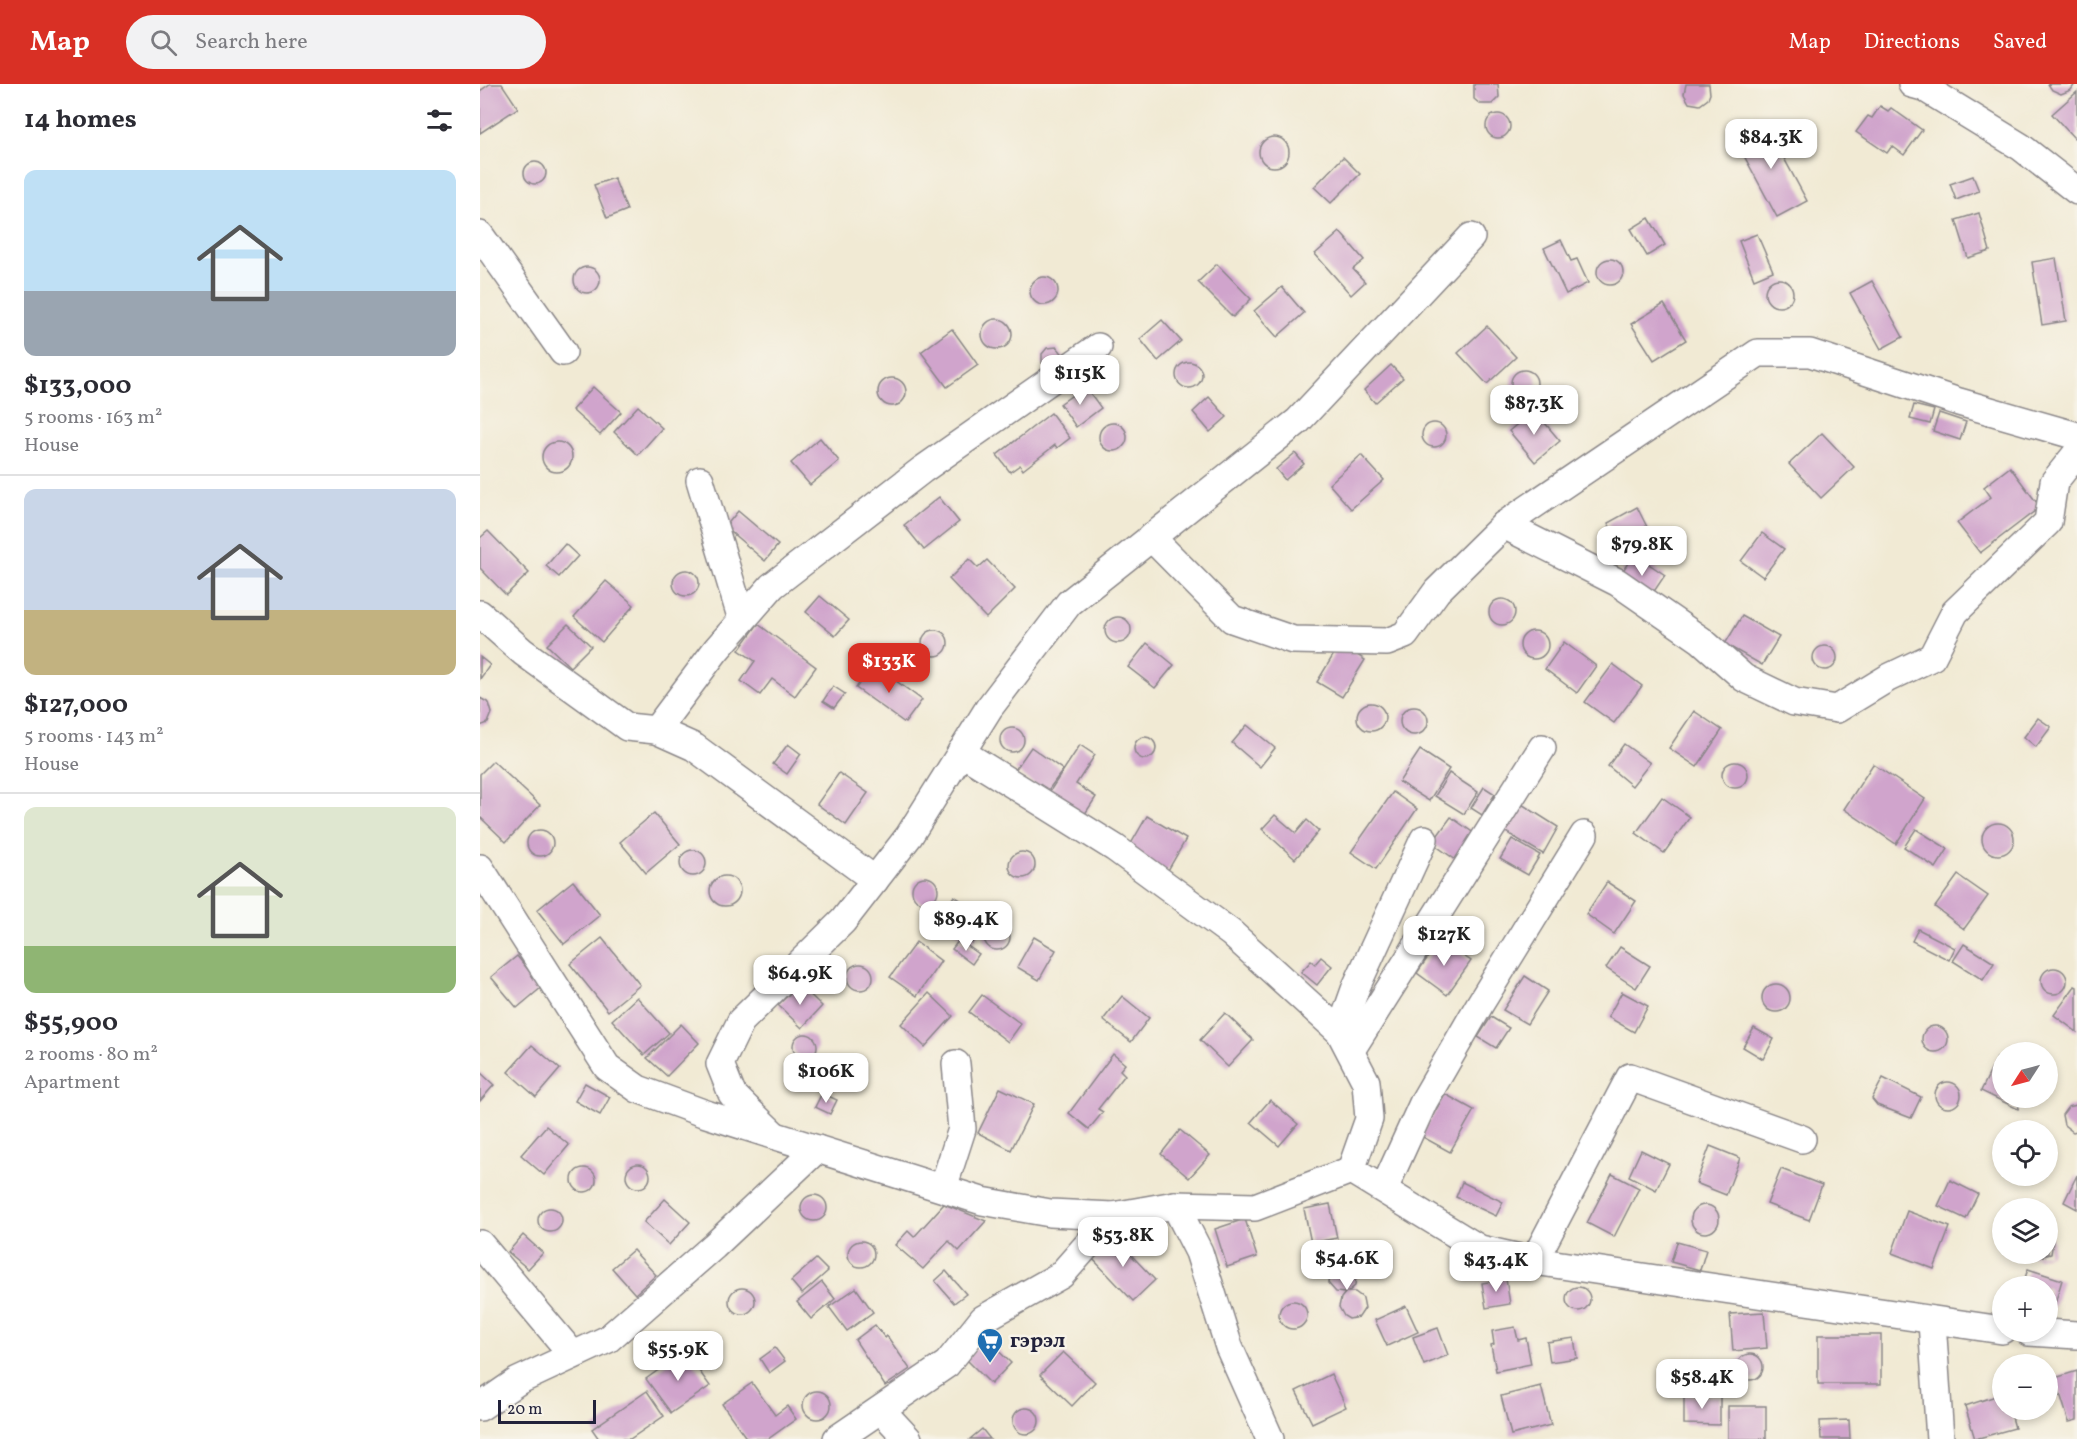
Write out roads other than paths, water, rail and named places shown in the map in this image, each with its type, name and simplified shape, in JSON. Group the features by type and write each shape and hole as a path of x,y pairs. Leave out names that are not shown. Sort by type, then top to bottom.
{"street":[{"path":"1912,84 1923,87 2021,147 2077,191"},
{"path":"480,235 563,352"},
{"path":"775,1136 732,1094 720,1064 741,1021 843,921 909,836 989,708 1069,603 1298,421 1472,237"},
{"path":"656,730 742,620 772,586 798,563 839,536 922,470 1098,347"},
{"path":"1151,537 1232,619 1293,640 1387,642 1405,635 1437,591 1504,525 1758,353 1810,353 1959,402 2077,436"},
{"path":"1504,525 1617,582 1701,640 1743,678 1794,702 1837,709 1888,678 1932,657 1955,612 2048,522 2054,482 2077,453"},
{"path":"700,480 742,620"},
{"path":"480,615 524,652 627,728 656,730 694,747 875,880"},
{"path":"1346,1041 1542,748"},
{"path":"480,868 606,1067 638,1089 775,1136 982,1200 1050,1213 1113,1216 1175,1204 1255,1207 1351,1170 1369,1119 1366,1082 1346,1041 1231,933 1115,848 961,752"},
{"path":"1384,1189 1424,1101 1480,1004 1584,835"},
{"path":"1346,1041 1356,987 1424,839"},
{"path":"943,1188 962,1129 956,1064"},
{"path":"1534,1261 1630,1077 1802,1138"},
{"path":"480,1407 518,1381 608,1339 714,1246 817,1149"},
{"path":"1351,1170 1480,1250 1534,1261 1932,1322 1992,1329"},
{"path":"1175,1204 1199,1252 1229,1347 1270,1439"},
{"path":"837,1439 947,1365 983,1319 1061,1275 1113,1216"},
{"path":"480,1244 573,1355"},
{"path":"1932,1322 1940,1439"},
{"path":"2058,1334 2077,1335"},
{"path":"881,1410 908,1439"}],"place":[{"name":"гэрэл","path":"990,1364"}]}
